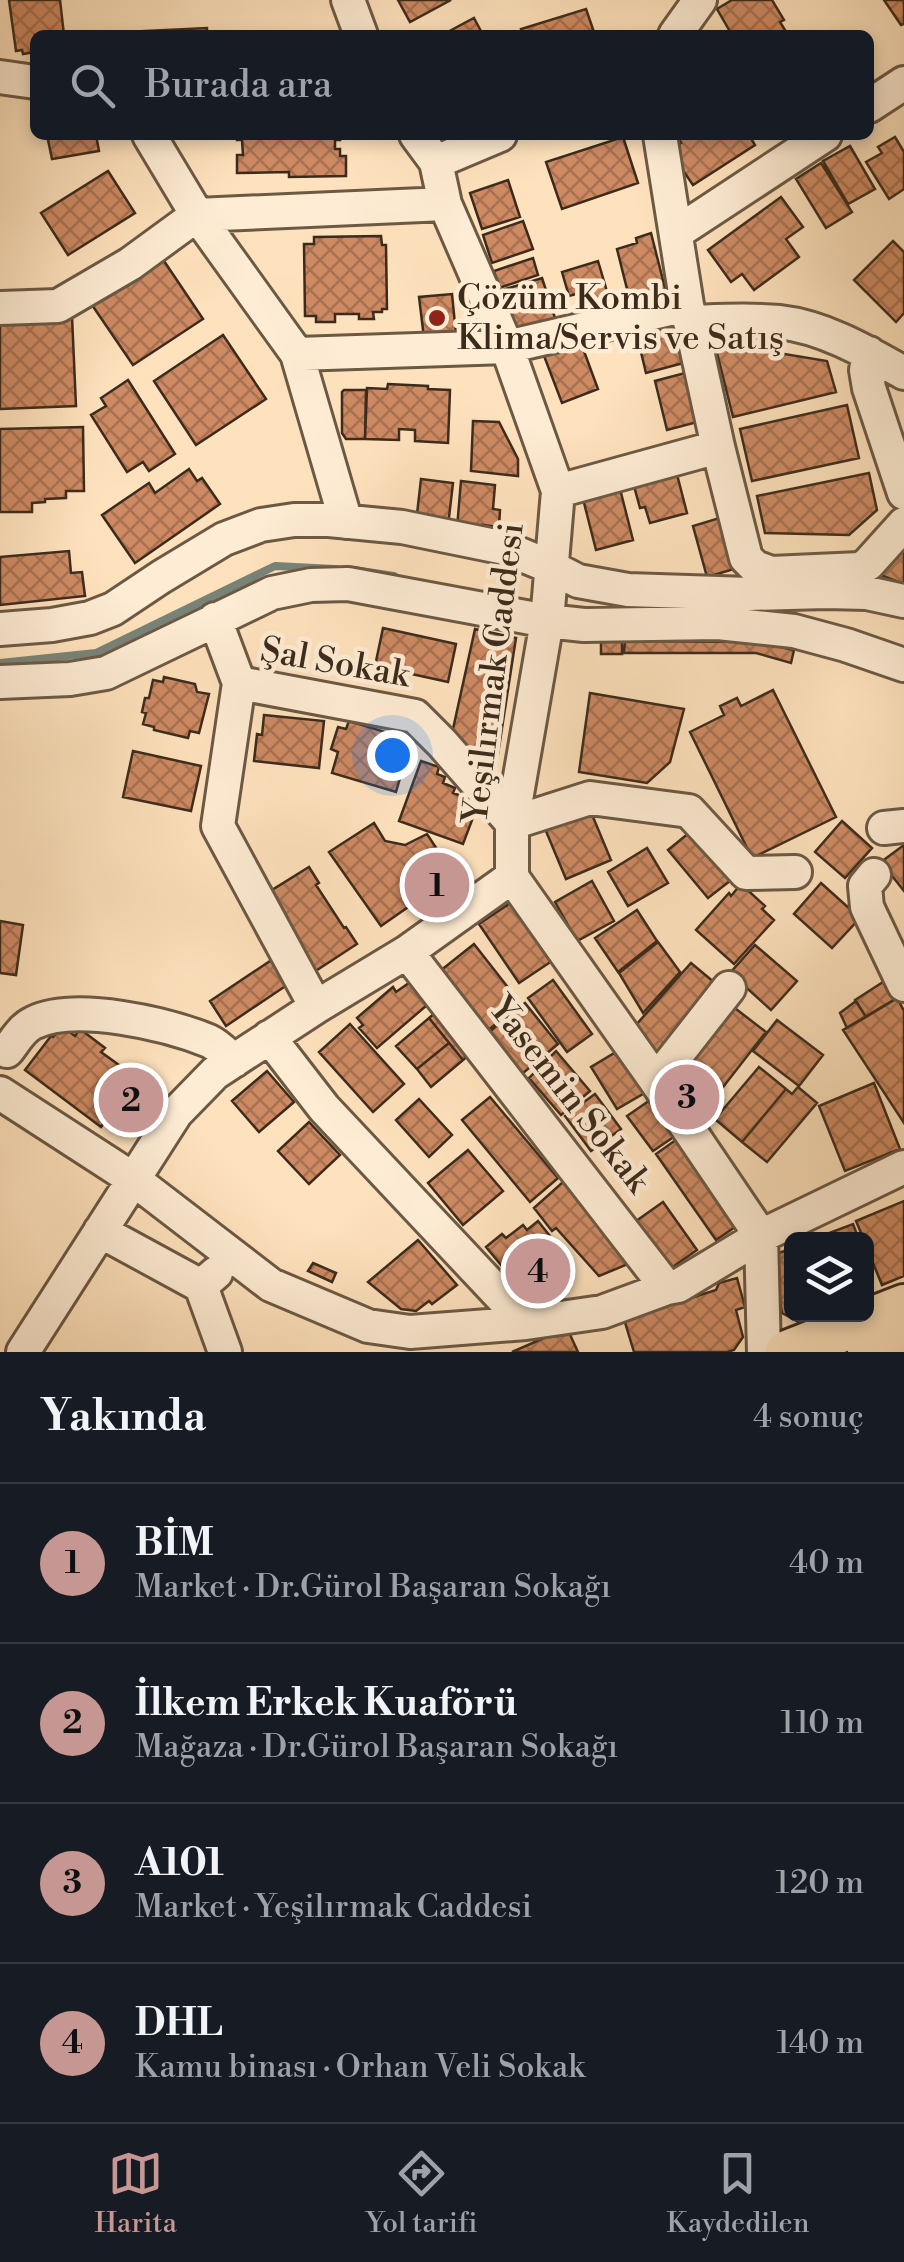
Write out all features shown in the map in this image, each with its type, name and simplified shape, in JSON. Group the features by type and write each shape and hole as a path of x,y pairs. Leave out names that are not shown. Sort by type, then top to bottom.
{"main road":[{"path":"787,1352 904,1306"}],"street":[{"path":"348,0 359,30"},
{"path":"679,30 700,0"},
{"path":"0,77 30,81"},
{"path":"874,103 904,83"},
{"path":"152,140 197,215 296,354 346,522"},
{"name":"Yeşilırmak Caddesi","path":"420,140 436,162 445,204 507,347 558,490 547,621 512,823 512,876"},
{"path":"436,162 488,140"},
{"path":"661,140 688,314 746,558 754,567 771,573 860,569 904,524"},
{"path":"676,233 817,140"},
{"path":"0,308 58,306 130,264 197,215 445,204"},
{"path":"296,354 507,347 688,314 780,322 833,336 904,373"},
{"path":"869,353 869,388 904,492"},
{"path":"558,490 718,447"},
{"path":"0,629 90,618 113,608 224,539 262,525 294,520 402,527 505,548 578,581 628,590 854,593 904,602"},
{"path":"0,682 70,680 106,673 272,592 348,584 584,626 718,623 794,631 904,666"},
{"path":"214,619 239,683"},
{"name":"Şal Sokak","path":"316,1007 218,826 239,683 415,716 512,823"},
{"path":"512,823 590,798 689,811 746,873 795,872"},
{"path":"874,875 866,886 867,907 904,985"},
{"path":"16,1344 100,1230 176,1113 215,1073 407,952 512,876 761,1236 764,1352"},
{"name":"Yasemin Sokak","path":"407,952 667,1288"},
{"path":"656,1081 729,988"},
{"path":"7,1051 28,1025 42,1019 62,1014 108,1016 213,1042 234,1061"},
{"path":"269,1037 324,1108 526,1324"},
{"path":"0,1093 132,1179 271,1286 368,1326 410,1332 526,1324 602,1312 678,1286 761,1236 904,1167"},
{"path":"100,1230 201,1286 225,1352"},
{"path":"201,1286 235,1258"}],"building":[{"path":"9,0 60,0 63,30 30,30 30,53 16,51"},
{"path":"398,0 451,0 410,22"},
{"path":"732,0 772,0 784,20 780,22 785,30 729,30 717,9"},
{"path":"884,0 904,0 904,24 901,25"},
{"path":"586,9 593,30 521,30"},
{"path":"474,18 480,30 451,30"},
{"path":"895,137 904,152 904,189 889,199 866,162 882,153 878,147"},
{"path":"48,140 97,140 99,151 52,159"},
{"path":"242,140 335,140 335,149 340,149 340,156 346,156 346,176 237,173 237,155 243,155"},
{"path":"624,140 638,183 562,209 546,162"},
{"path":"679,140 752,140 755,145 693,185 669,150 681,143"},
{"path":"850,146 875,189 848,204 823,161"},
{"path":"821,163 852,212 826,228 796,179"},
{"path":"108,171 135,213 68,255 41,213"},
{"path":"508,180 520,217 482,229 470,193"},
{"path":"781,197 803,227 786,239 799,257 754,290 742,274 731,282 708,250"},
{"path":"523,221 533,249 492,263 483,235"},
{"path":"651,233 665,288 629,297 617,249 637,243 636,238"},
{"path":"381,236 382,245 386,245 387,309 373,312 374,319 359,319 359,314 335,314 335,322 316,322 316,316 305,316 304,244 314,244 314,237"},
{"path":"893,241 904,252 904,313 896,322 854,280"},
{"path":"160,255 203,319 133,365 90,302"},
{"path":"533,258 538,275 499,288 494,271"},
{"path":"598,261 611,305 581,313 576,294 569,296 562,272"},
{"path":"542,278 557,324 517,337 502,290"},
{"path":"452,294 456,334 424,338 419,297"},
{"path":"675,313 687,362 646,373 634,323"},
{"path":"72,316 76,406 0,409 0,318"},
{"path":"223,335 266,399 196,445 154,381"},
{"path":"578,335 598,389 562,403 541,348"},
{"path":"737,346 827,361 836,392 733,417 716,349"},
{"path":"685,373 691,397 705,420 667,430 655,381"},
{"path":"128,380 175,454 149,471 143,462 127,472 91,415 106,406 101,398"},
{"path":"388,384 450,390 448,443 415,441 415,430 399,429 399,440 365,439 367,388 387,389"},
{"path":"344,390 366,390 365,439 346,439 342,433"},
{"path":"847,405 859,458 752,481 740,429"},
{"path":"473,421 499,422 518,459 518,476 471,471"},
{"path":"83,427 84,491 66,491 66,498 32,503 32,512 0,512 0,429"},
{"path":"674,463 687,513 650,523 645,507 640,508 631,475"},
{"path":"189,469 197,481 202,478 220,504 135,563 102,515 149,483 155,493"},
{"path":"869,473 877,510 849,535 765,533 757,496"},
{"path":"421,479 453,483 448,526 416,523"},
{"path":"461,481 495,485 493,509 500,510 499,527 482,525 482,531 457,528"},
{"path":"618,481 633,540 596,550 581,491"},
{"path":"726,516 741,567 707,577 693,526"},
{"path":"904,544 904,584 878,574"},
{"path":"69,551 71,573 82,572 85,596 0,605 0,557"},
{"path":"383,628 456,644 448,682 375,666"},
{"path":"475,629 516,638 498,754 470,749 453,729"},
{"path":"601,641 622,642 622,654 601,654"},
{"path":"625,641 757,642 794,650 791,663 756,653 624,653"},
{"path":"164,677 195,684 197,692 209,694 199,733 190,731 188,738 143,724 145,698 149,698 153,680 163,682"},
{"path":"773,690 836,817 752,858 690,732 724,715 720,706 737,698 741,706"},
{"path":"590,693 684,709 670,762 647,783 579,772"},
{"path":"264,715 324,721 319,768 254,761"},
{"path":"349,721 405,738 404,743 414,746 396,792 332,773 338,752 331,749 338,727 346,729"},
{"path":"133,751 201,766 191,811 123,797"},
{"path":"421,761 439,767 437,774 445,777 443,783 464,797 462,802 477,807 463,844 399,821"},
{"path":"588,805 611,860 566,879 543,824"},
{"path":"842,821 872,848 845,878 815,852"},
{"path":"374,823 385,841 405,845 427,834 454,875 381,926 329,852"},
{"path":"695,828 735,877 708,898 668,850"},
{"path":"904,845 904,891 881,862"},
{"path":"647,848 668,883 628,906 608,872"},
{"path":"309,867 319,883 316,885 357,944 314,972 264,895"},
{"path":"592,881 614,921 577,941 555,902"},
{"path":"821,883 860,918 832,948 794,914"},
{"path":"741,884 774,920 734,964 696,930"},
{"path":"512,902 552,961 519,983 479,924"},
{"path":"637,910 657,941 618,972 595,938"},
{"path":"0,921 23,925 16,975 0,973"},
{"path":"658,942 680,972 643,1013 619,973"},
{"path":"474,944 521,1004 482,1035 435,975"},
{"path":"755,945 797,981 771,1010 730,973"},
{"path":"276,957 293,981 226,1026 210,1001"},
{"path":"691,963 721,988 663,1062 635,1026"},
{"path":"416,978 434,999 377,1048 359,1028 363,1025 357,1018 393,987 396,992"},
{"path":"553,980 592,1034 567,1052 528,998"},
{"path":"883,982 894,1000 866,1017 855,1000"},
{"path":"897,998 904,1011 904,1123 843,1030"},
{"path":"723,999 766,1032 702,1114 660,1082"},
{"path":"856,1001 866,1017 847,1028 840,1013"},
{"path":"525,1003 558,1044 517,1078 483,1037"},
{"path":"441,1008 476,1049 463,1060 429,1018"},
{"path":"429,1018 449,1043 417,1069 396,1046"},
{"path":"777,1020 823,1055 799,1086 753,1051"},
{"path":"350,1024 404,1084 373,1112 319,1052"},
{"path":"80,1029 105,1048 101,1052 137,1078 101,1127 25,1070 59,1030 75,1036"},
{"path":"449,1043 463,1060 431,1087 417,1069"},
{"path":"621,1049 648,1091 617,1109 591,1067"},
{"path":"556,1051 590,1091 561,1115 529,1078"},
{"path":"759,1067 786,1089 742,1142 715,1119"},
{"path":"267,1071 294,1102 259,1132 232,1101"},
{"path":"874,1083 900,1149 845,1171 819,1106"},
{"path":"798,1087 817,1103 767,1162 742,1142 786,1089 792,1094"},
{"path":"595,1094 621,1129 591,1151 565,1116"},
{"path":"656,1096 681,1132 653,1151 627,1116"},
{"path":"490,1097 558,1178 530,1202 462,1120"},
{"path":"419,1099 452,1135 429,1157 396,1120"},
{"path":"309,1122 340,1155 309,1184 278,1151"},
{"path":"683,1135 744,1221 716,1240 656,1154"},
{"path":"468,1150 503,1191 463,1225 428,1183"},
{"path":"563,1182 633,1260 599,1276 556,1228 552,1231 534,1208"},
{"path":"904,1201 904,1276 882,1285 874,1266 874,1232 861,1232 856,1221"},
{"path":"663,1202 697,1250 670,1269 636,1221"},
{"path":"538,1221 570,1261 552,1276 546,1269 521,1289 486,1247 502,1234 506,1238 523,1225 527,1230"},
{"path":"853,1224 856,1232 832,1232"},
{"path":"418,1240 457,1285 416,1311 401,1309 368,1282"},
{"path":"784,1251 784,1314 782,1313 771,1256"},
{"path":"313,1263 336,1273 332,1282 308,1271"},
{"path":"737,1278 745,1307 736,1310 743,1337 734,1350 634,1352 624,1319 716,1290 719,1283"},
{"path":"567,1328 578,1352 512,1352"}],"waterway":[{"path":"0,663 96,653 275,566 335,569"},
{"path":"354,570 394,576"}],"place":[{"name":"Çözüm Kombi Klima/Servis ve Satış","path":"437,318"},
{"name":"BİM","path":"437,885"},
{"name":"A101","path":"687,1097"},
{"name":"İlkem Erkek Kuaförü","path":"131,1100"},
{"name":"DHL","path":"538,1271"}]}
